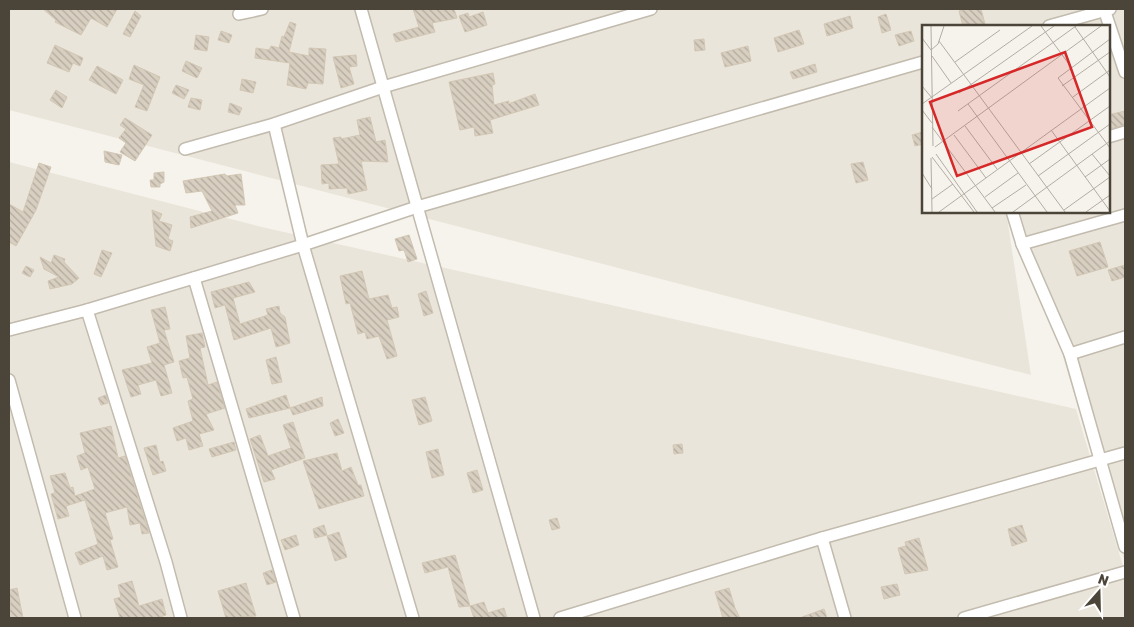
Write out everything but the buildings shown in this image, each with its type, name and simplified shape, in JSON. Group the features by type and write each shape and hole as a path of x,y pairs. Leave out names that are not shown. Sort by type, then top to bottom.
{"street":[{"path":"239,14 262,9"},
{"path":"361,9 534,618"},
{"path":"185,149 274,124 383,87 651,9"},
{"path":"1052,25 1107,9 1125,72"},
{"path":"9,330 87,310 194,278 303,245 417,207 922,62"},
{"path":"274,124 303,245 413,618"},
{"path":"1109,137 1125,132"},
{"path":"1012,212 1022,244 1070,354 1102,460 1125,547"},
{"path":"1022,244 1125,215"},
{"path":"194,278 294,618"},
{"path":"87,310 166,562 181,618"},
{"path":"1070,354 1125,337"},
{"path":"9,380 75,618"},
{"path":"560,618 822,538 1125,453"},
{"path":"822,538 845,618"},
{"path":"964,618 1125,572"}],"shaded area":[{"path":"9,9 1125,9 1125,562 1019,212 1109,212 1109,25 922,25 922,212 1006,212 1031,375 9,110"},
{"path":"9,162 266,228 1076,409 1125,573 1125,618 9,618"}]}
